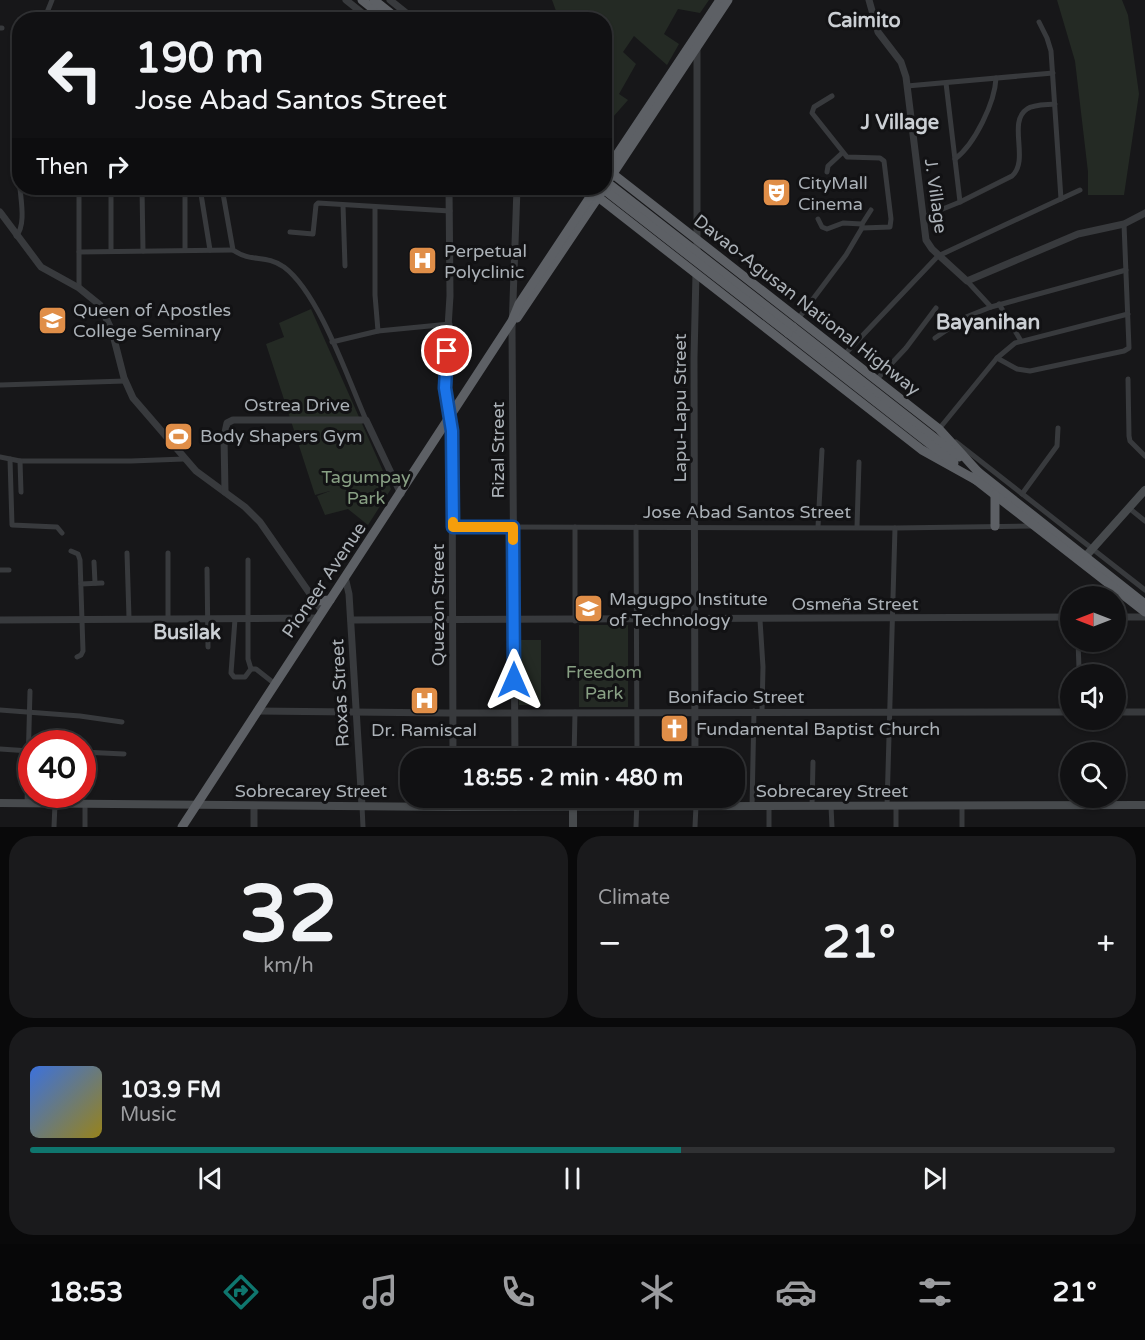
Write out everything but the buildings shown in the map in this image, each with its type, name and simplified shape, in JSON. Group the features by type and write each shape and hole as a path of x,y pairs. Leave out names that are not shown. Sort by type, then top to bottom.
{"highway":[{"path":"362,0 377,12"},
{"path":"374,0 389,12"},
{"path":"612,167 720,0"},
{"path":"612,169 728,0"},
{"name":"Davao-Agusan National Highway","path":"612,189 697,240 793,326 844,355 939,429 995,495 1085,557 1145,604"},
{"name":"Davao-Agusan National Highway","path":"612,190 793,326 1145,614"},
{"name":"Davao-Agusan National Highway","path":"612,193 696,273 922,450 978,477"},
{"name":"Pioneer Avenue","path":"182,827 401,494 450,414 512,321 519,304 594,195"},
{"path":"447,401 456,405"},
{"path":"995,495 995,526"},
{"path":"316,601 330,600"}],"main road":[{"path":"1085,557 1145,490"},
{"name":"Sobrecarey Street","path":"0,803 18,804"},
{"name":"Sobrecarey Street","path":"96,804 400,806"},
{"name":"Sobrecarey Street","path":"745,806 1145,806"},
{"path":"573,808 573,827"}],"street":[{"path":"346,0 361,12"},
{"path":"390,0 405,12"},
{"name":"J. Village","path":"869,0 876,27 900,62 907,86 926,240 938,256 967,281"},
{"path":"1039,22 1049,45 1053,73 1061,199"},
{"name":"Lapu-Lapu Street","path":"695,748 694,357 697,240 697,34"},
{"path":"907,86 1053,73"},
{"path":"955,159 965,150 992,101 996,78"},
{"path":"946,83 960,202"},
{"path":"818,219 822,227 827,229 843,223 886,228 890,227 891,223 884,161 880,158 852,159 842,153 812,113 814,107 832,96"},
{"path":"923,217 960,202 1017,172 1019,166 1018,126 1022,114 1032,107 1055,104"},
{"path":"827,172 828,166 842,153"},
{"path":"844,355 938,256 1080,190"},
{"path":"16,236 21,225 20,195"},
{"path":"79,195 79,288"},
{"path":"111,195 111,251"},
{"path":"142,195 143,251"},
{"path":"185,195 185,250"},
{"path":"201,195 210,250"},
{"path":"223,195 233,250"},
{"name":"Quezon Street","path":"449,195 450,324 445,374 450,414 453,527 453,748"},
{"name":"Rizal Street","path":"515,748 512,321 517,195"},
{"path":"290,232 314,233 316,204 450,211"},
{"path":"343,204 345,266"},
{"path":"375,208 375,285 378,331"},
{"path":"793,326 846,255 871,210"},
{"path":"0,212 41,267 79,288 96,301 107,316 129,391 184,459 202,476 254,515 267,529 316,601 320,615 250,619 0,620"},
{"path":"991,307 967,281 1078,234 1124,224 1145,213"},
{"path":"997,358 1017,369 1030,371 1129,348 1124,224"},
{"path":"79,252 233,250 242,256 272,260 286,269 308,293 401,494"},
{"path":"934,338 966,317 999,304 1126,270"},
{"path":"999,304 1021,341"},
{"path":"876,380 906,348 936,308"},
{"path":"1128,314 1021,341 1008,347 939,429 1145,590"},
{"path":"332,342 378,331 450,324"},
{"path":"1128,379 1130,441 1145,456"},
{"path":"0,385 125,381"},
{"name":"Ostrea Drive","path":"225,492 224,431 230,421 366,420"},
{"path":"1022,494 1057,446 1058,428"},
{"path":"818,527 822,450"},
{"path":"0,457 20,460 184,459"},
{"path":"10,459 12,525 57,527 62,533"},
{"path":"20,460 21,492"},
{"path":"857,527 859,462"},
{"path":"1129,508 1145,521"},
{"name":"Jose Abad Santos Street","path":"453,527 895,528 1036,523"},
{"path":"575,527 575,621"},
{"path":"636,528 637,748"},
{"path":"887,806 895,528"},
{"path":"71,551 79,556 81,584 83,651 77,657"},
{"path":"127,553 129,618"},
{"path":"168,553 168,618"},
{"path":"248,560 250,619 248,659 251,669"},
{"path":"94,562 94,583"},
{"path":"207,569 208,647"},
{"path":"0,570 9,570"},
{"name":"Roxas Street","path":"345,578 351,620 362,806"},
{"path":"81,584 102,583"},
{"path":"1126,616 1145,614"},
{"name":"Osmeña Street","path":"351,620 575,621 1060,617"},
{"path":"235,619 231,673 234,677 245,677 251,669"},
{"path":"752,806 763,667 760,620"},
{"path":"251,669 256,669 274,684"},
{"path":"29,730 30,691"},
{"path":"0,710 80,716 122,722"},
{"name":"Bonifacio Street","path":"257,711 1060,712"},
{"path":"574,748 575,712"},
{"path":"1126,712 1145,712"},
{"path":"0,749 18,750"},
{"path":"96,753 124,754"},
{"path":"812,806 813,762"},
{"path":"254,806 254,827"},
{"path":"362,806 363,827"},
{"path":"769,827 770,806"},
{"path":"831,806 832,827"},
{"path":"896,806 896,827"},
{"path":"962,806 962,827"},
{"path":"54,827 55,808"},
{"path":"85,808 85,827"},
{"path":"636,827 637,808"},
{"path":"695,827 696,808"}],"green space":[{"path":"552,0 709,0 700,13 678,9 664,34 679,44 667,65 634,36 623,52 636,64 619,94 628,100 612,118 612,12 556,12"},
{"path":"1057,0 1122,0 1128,15 1139,94 1124,195 1088,195 1088,172 1075,61"},
{"name":"Tagumpay Park","path":"311,309 391,489 368,525 348,509 325,515 317,496 330,491 315,495 266,344 284,337 279,323"},
{"name":"Freedom Park","path":"579,625 628,625 628,707 579,707"},
{"path":"519,640 541,640 541,705 519,705"}],"slow traffic":[{"path":"453,522 453,527 513,527 513,540"}],"place":[{"name":"CityMall Cinema","path":"777,193"},
{"name":"Perpetual Polyclinic","path":"423,261"},
{"name":"Queen of Apostles College Seminary","path":"52,320"},
{"name":"Body Shapers Gym","path":"179,436"},
{"name":"Magugpo Institute of Technology","path":"588,609"},
{"name":"Dr. Ramiscal","path":"424,701"},
{"name":"Fundamental Baptist Church","path":"675,729"}],"district":[{"name":"Caimito","path":"864,20"},
{"name":"J Village","path":"900,122"},
{"name":"Bayanihan","path":"988,322"},
{"name":"Busilak","path":"187,632"}],"route":[{"path":"447,351 445,388 452,431 453,527 513,527 514,680"}]}
